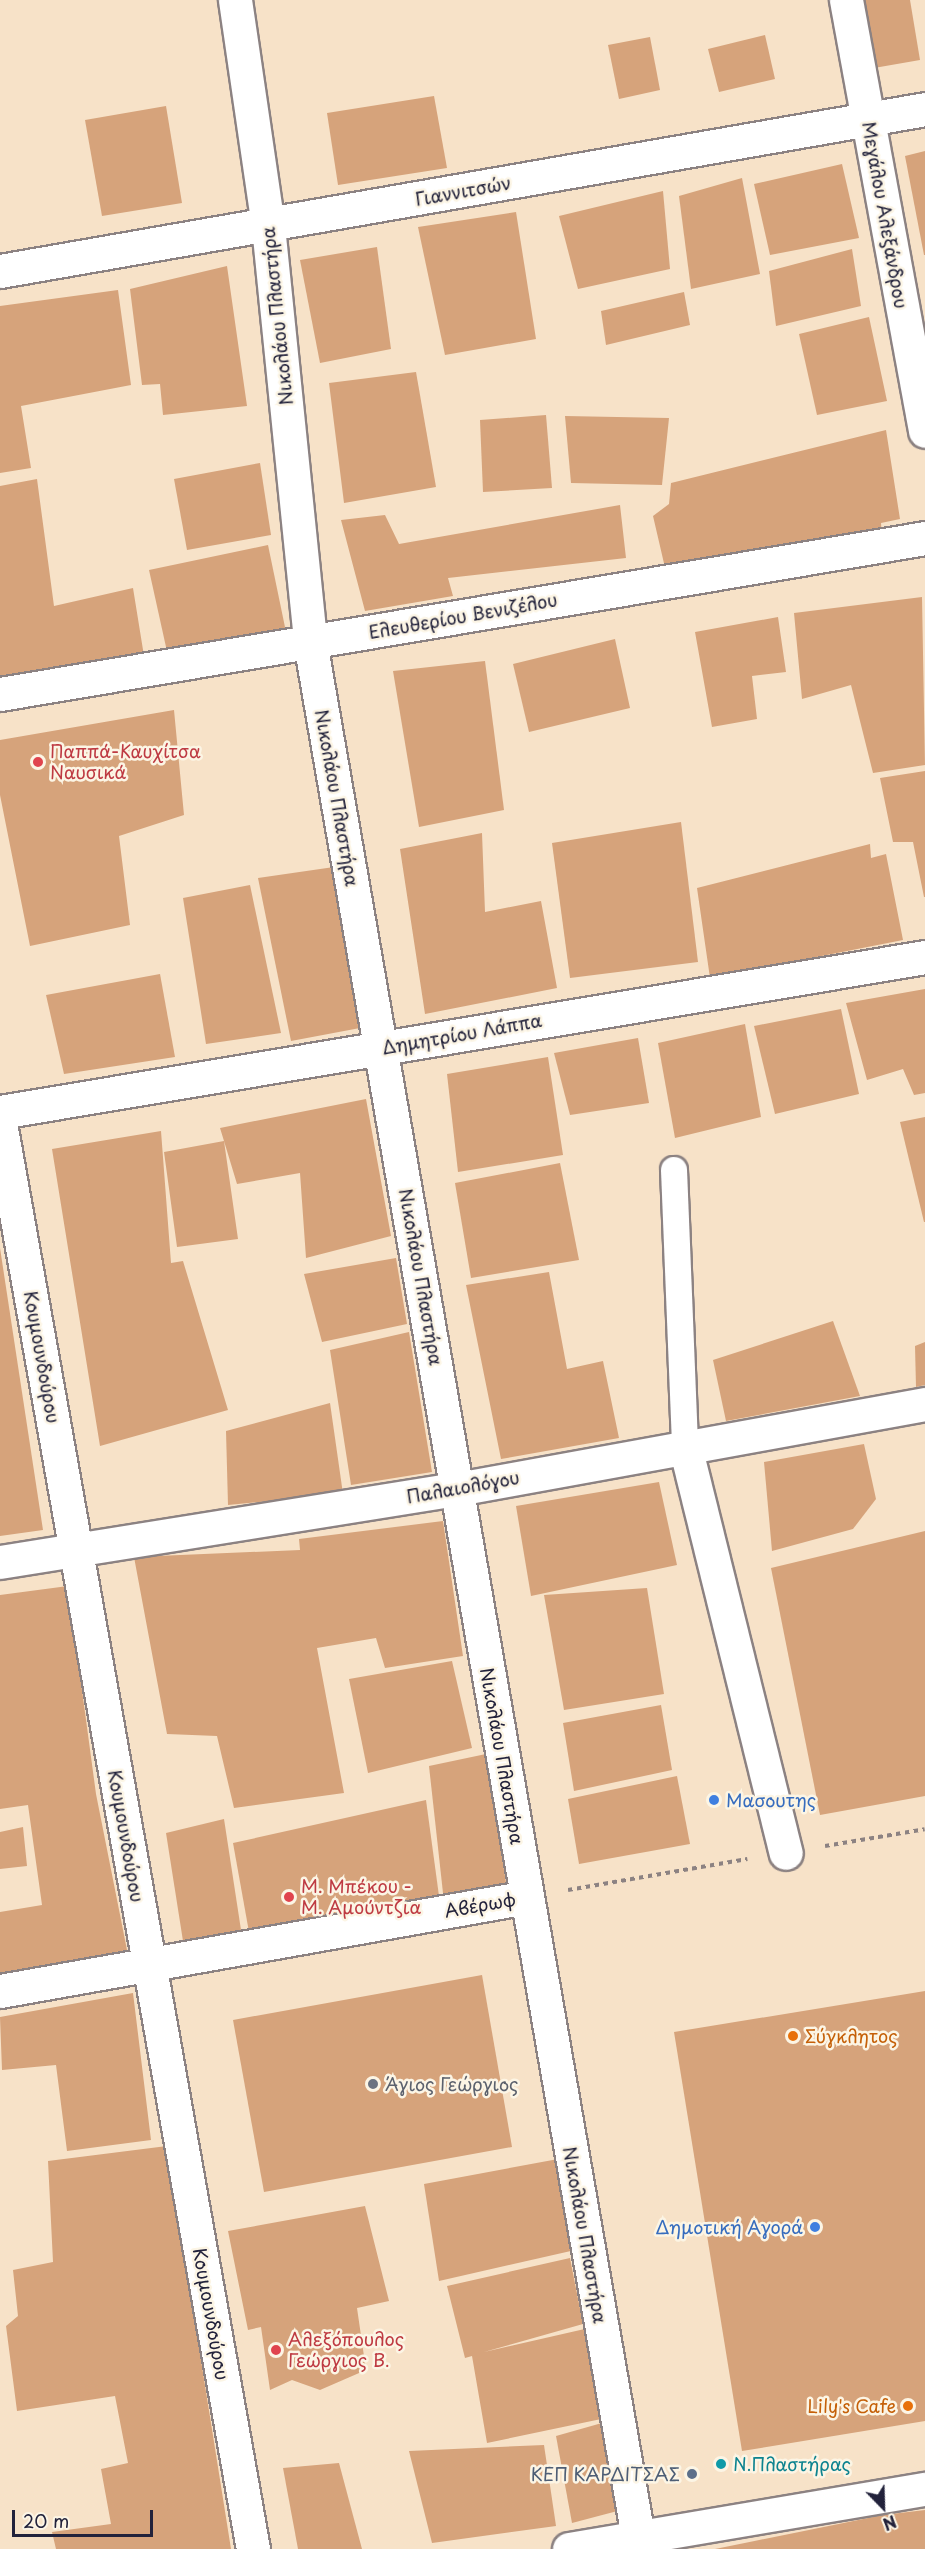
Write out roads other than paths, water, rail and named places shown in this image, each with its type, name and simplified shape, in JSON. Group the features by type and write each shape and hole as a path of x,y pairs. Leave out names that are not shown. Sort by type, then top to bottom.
{"street":[{"name":"Νικολάου Πλαστήρα","path":"235,0 268,226 310,642 639,2543"},
{"name":"Μεγάλου Αλεξάνδρου","path":"846,0 925,431"},
{"name":"Γιαννιτσών","path":"0,271 268,226 925,109"},
{"name":"Ελευθερίου Βενιζέλου","path":"0,694 925,538"},
{"name":"Δημητρίου Λάππα","path":"0,1112 925,957"},
{"name":"Κουμουνδούρου","path":"0,1123 253,2549"},
{"name":"Παλαιολόγου","path":"0,1562 457,1490 686,1446 925,1404"},
{"path":"686,1446 786,1853"},
{"name":"Αβέρωφ","path":"0,1991 527,1897"},
{"path":"569,2549 639,2543 925,2489"}],"lane":[{"path":"674,1170 686,1446"}],"place":[{"name":"Παππά-Καυχίτσα Ναυσικά","path":"38,762"},
{"name":"Μασουτης","path":"714,1800"},
{"name":"Μ. Μπέκου - Μ. Αμούντζια","path":"289,1897"},
{"name":"Σύγκλητος","path":"793,2036"},
{"name":"Άγιος Γεώργιος","path":"373,2084"},
{"name":"Δημοτική Αγορά","path":"815,2227"},
{"name":"Αλεξόπουλος Γεώργιος Β.","path":"276,2350"},
{"name":"Lily's Cafe","path":"908,2406"},
{"name":"Ν.Πλαστήρας","path":"721,2464"},
{"name":"ΚΕΠ ΚΑΡΔΙΤΣΑΣ","path":"692,2474"}]}
